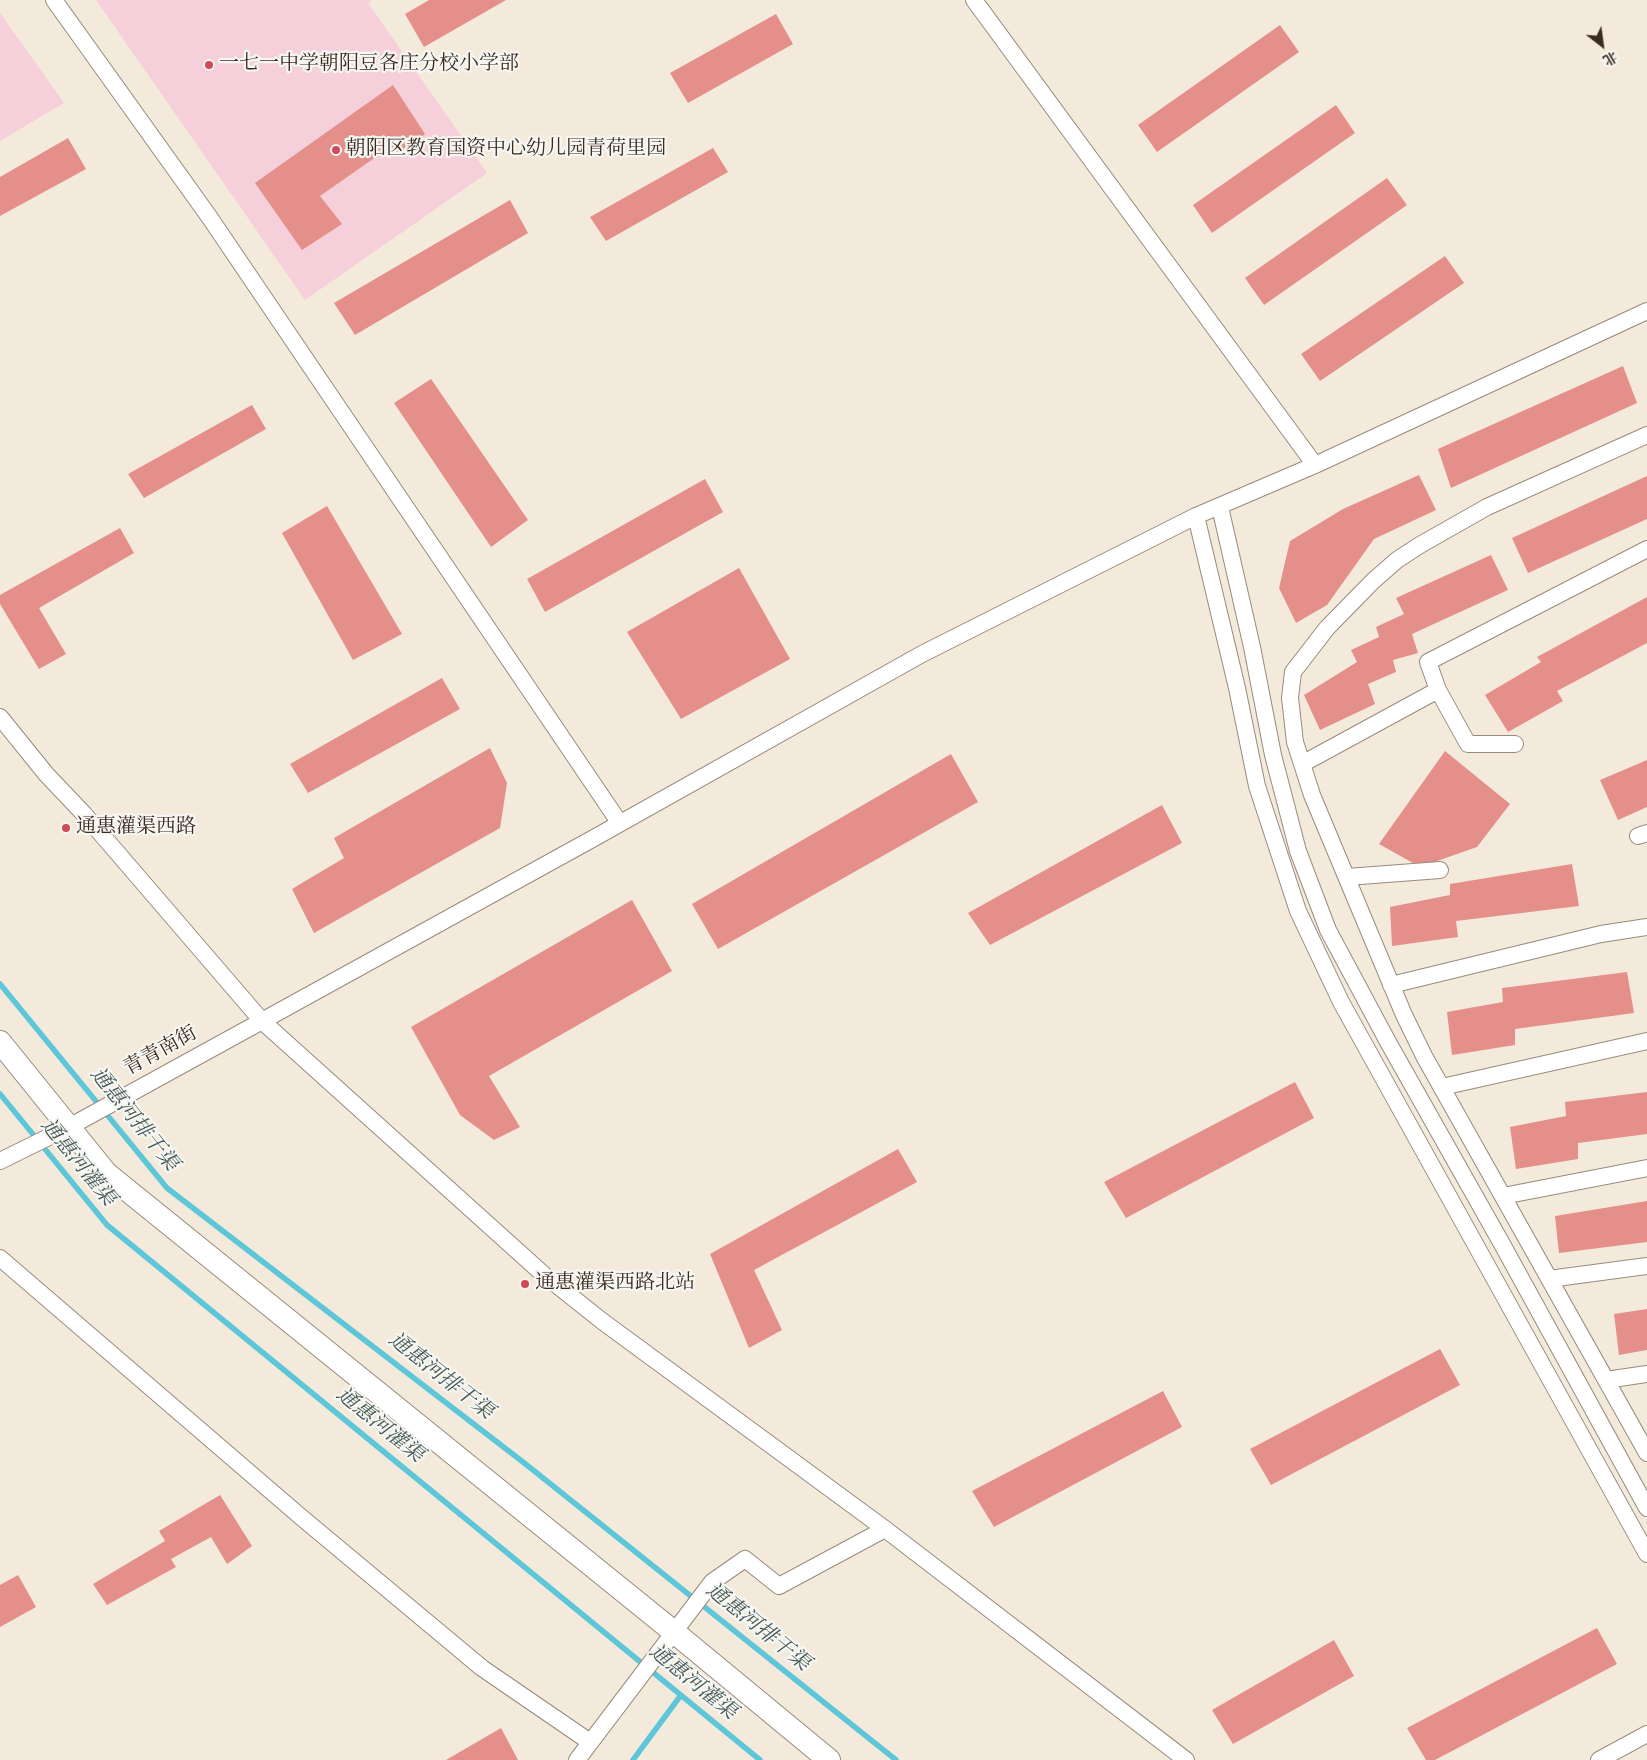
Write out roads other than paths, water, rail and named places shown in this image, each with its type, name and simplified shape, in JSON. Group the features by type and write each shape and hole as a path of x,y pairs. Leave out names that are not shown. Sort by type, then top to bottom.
{"street":[{"path":"54,0 210,218 619,822"},
{"path":"974,0 1315,465"},
{"name":"青青南街","path":"0,1161 95,1113 922,654 1196,516 1315,465 1647,311"},
{"path":"1647,435 1487,507 1397,560 1372,581 1327,628 1293,672 1290,698 1295,742 1312,795 1391,985 1424,1056 1647,1453"},
{"path":"1220,506 1280,784 1298,851 1328,930 1388,1042 1502,1244 1647,1508"},
{"path":"1196,516 1237,688 1257,786 1298,911 1341,1002 1647,1554"},
{"path":"1515,744 1468,744 1438,690 1428,662 1647,550"},
{"path":"1302,764 1438,690"},
{"path":"0,718 46,774 84,814 262,1021 543,1274 885,1530 1186,1760"},
{"path":"1347,877 1440,870"},
{"path":"1391,985 1601,934 1647,927"},
{"path":"1442,1087 1647,1041"},
{"path":"0,1042 106,1173 667,1641 829,1760"},
{"path":"1503,1196 1647,1168"},
{"path":"0,1258 293,1510 482,1668 590,1742"},
{"path":"1549,1279 1647,1266"},
{"path":"1606,1380 1647,1374"},
{"path":"577,1760 712,1582 745,1559 779,1586 885,1530"},
{"path":"1599,1760 1647,1734"}],"waterway":[{"name":"通惠河排干渠","path":"0,984 167,1188 523,1462 896,1760"},
{"name":"通惠河灌渠","path":"0,1094 107,1225 760,1760"},
{"path":"633,1760 681,1695"}],"place":[{"name":"一七一中学朝阳豆各庄分校小学部","path":"209,65"},
{"name":"朝阳区教育国资中心幼儿园青荷里园","path":"336,150"},
{"name":"通惠灌渠西路","path":"66,828"},
{"name":"通惠灌渠西路北站","path":"525,1284"}]}
